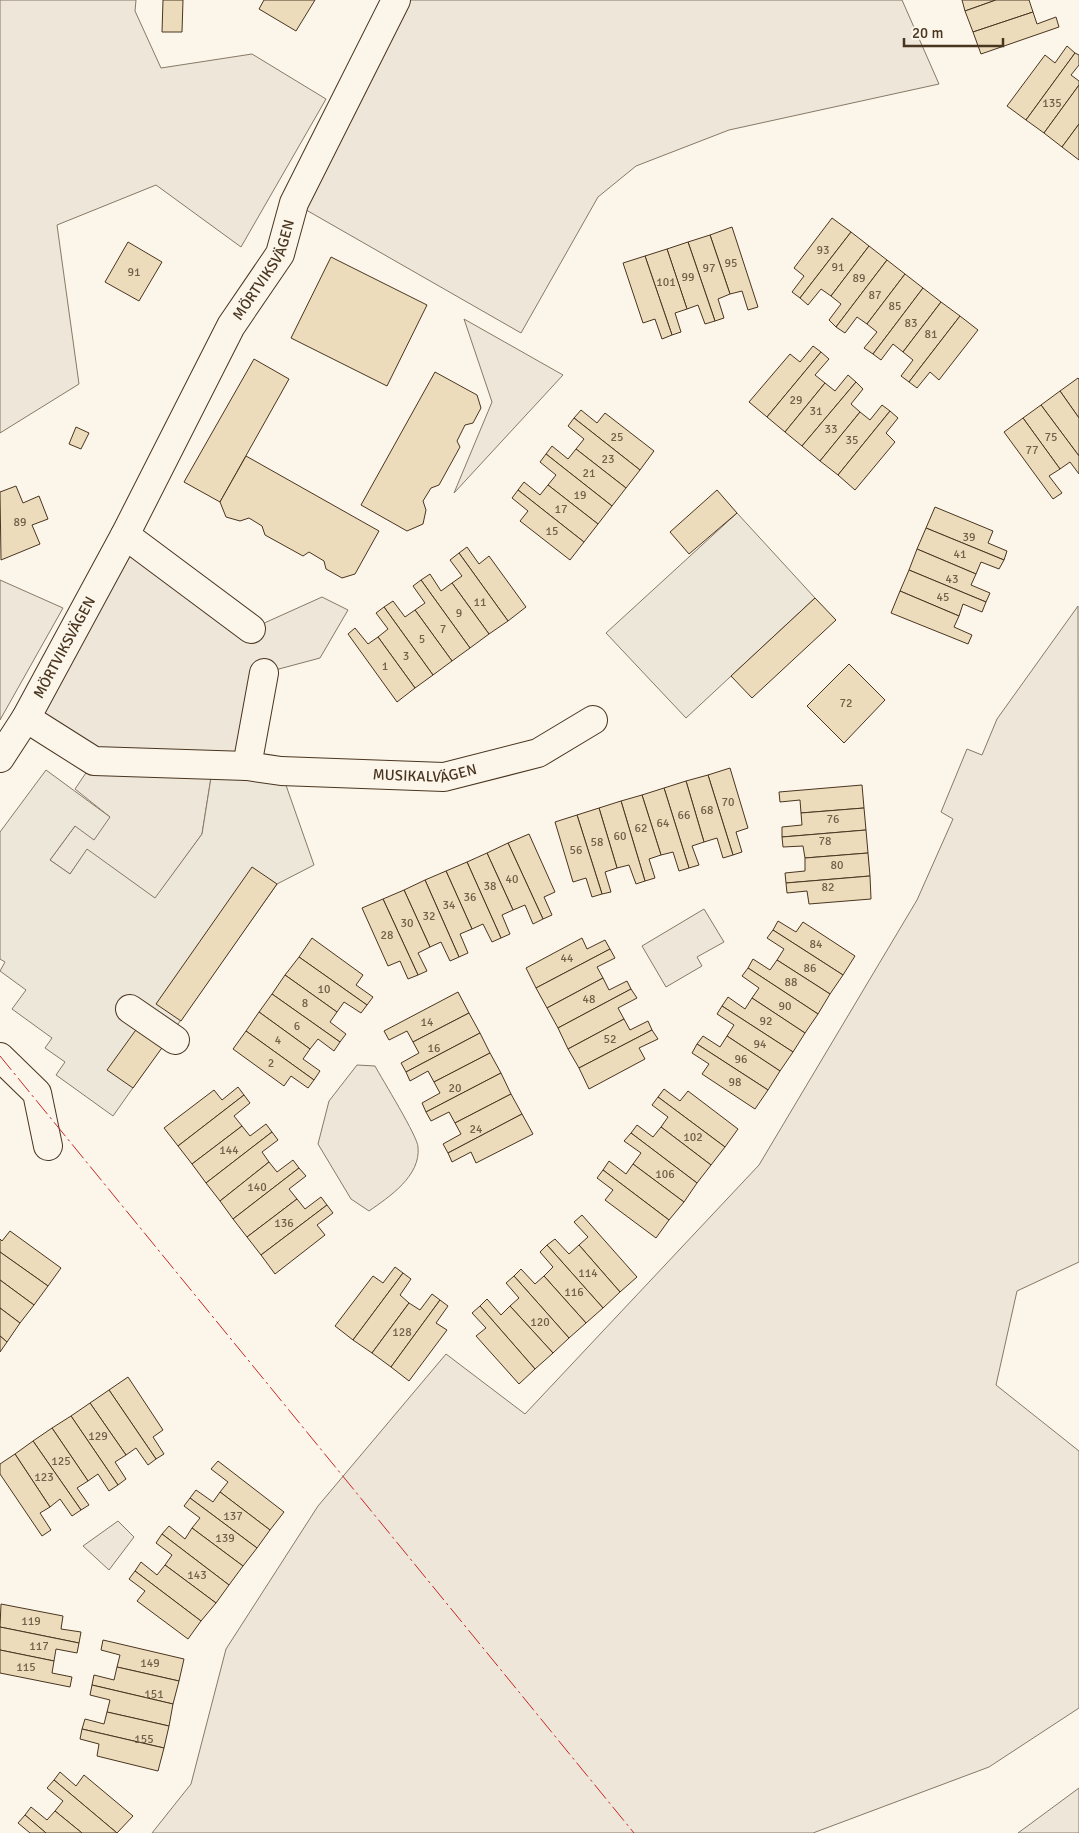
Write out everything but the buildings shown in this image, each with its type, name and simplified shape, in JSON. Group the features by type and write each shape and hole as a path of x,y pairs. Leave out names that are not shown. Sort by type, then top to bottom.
{"street":[{"name":"MÖRTVIKSVÄGEN","path":"0,758 26,718 125,535 232,326 280,254 294,203 396,0"},
{"path":"125,535 251,629"},
{"path":"247,766 264,673"},
{"name":"MUSIKALVÄGEN","path":"26,718 94,761 247,766 281,771 444,777 538,753 593,720"},
{"path":"130,1009 175,1040"},
{"path":"0,1057 36,1093 48,1146"}],"shaded area":[{"path":"0,0 136,0 135,11 161,68 252,54 326,99 241,247 156,185 57,225 79,384 0,433"},
{"path":"396,0 902,0 939,84 729,130 636,166 598,197 521,333 294,203"},
{"path":"464,319 563,375 454,493 492,402"},
{"path":"737,513 815,598 686,718 606,633"},
{"path":"125,535 251,629 322,597 348,610 320,658 264,673 247,766 213,765 202,834 155,899 87,850 70,874 50,860 75,826 110,817 75,789 94,761 26,718"},
{"path":"0,580 63,608 0,720"},
{"path":"1078,606 1079,1262 1017,1291 996,1385 1079,1451 1079,1708 989,1767 813,1833 152,1833 191,1784 226,1649 318,1506 446,1354 525,1414 759,1165 917,900 953,819 941,812 967,749 982,755 997,719"},
{"path":"213,765 281,771 314,865 277,884 113,1116 56,1075 65,1062 45,1048 52,1038 12,1009 26,990 0,971 5,962 0,959 0,832 46,770 110,817 94,840 75,826 50,860 70,874 87,849 155,898 202,834"},
{"path":"704,909 724,942 697,957 702,966 666,987 642,946"},
{"path":"357,1065 375,1066 406,1120 418,1147 418,1158 409,1176 386,1199 369,1211 351,1199 318,1144 329,1101"},
{"path":"118,1521 134,1537 109,1570 83,1546"},
{"path":"1079,1788 1079,1833 1018,1833"}],"power":[{"path":"0,1056 634,1833"}]}
